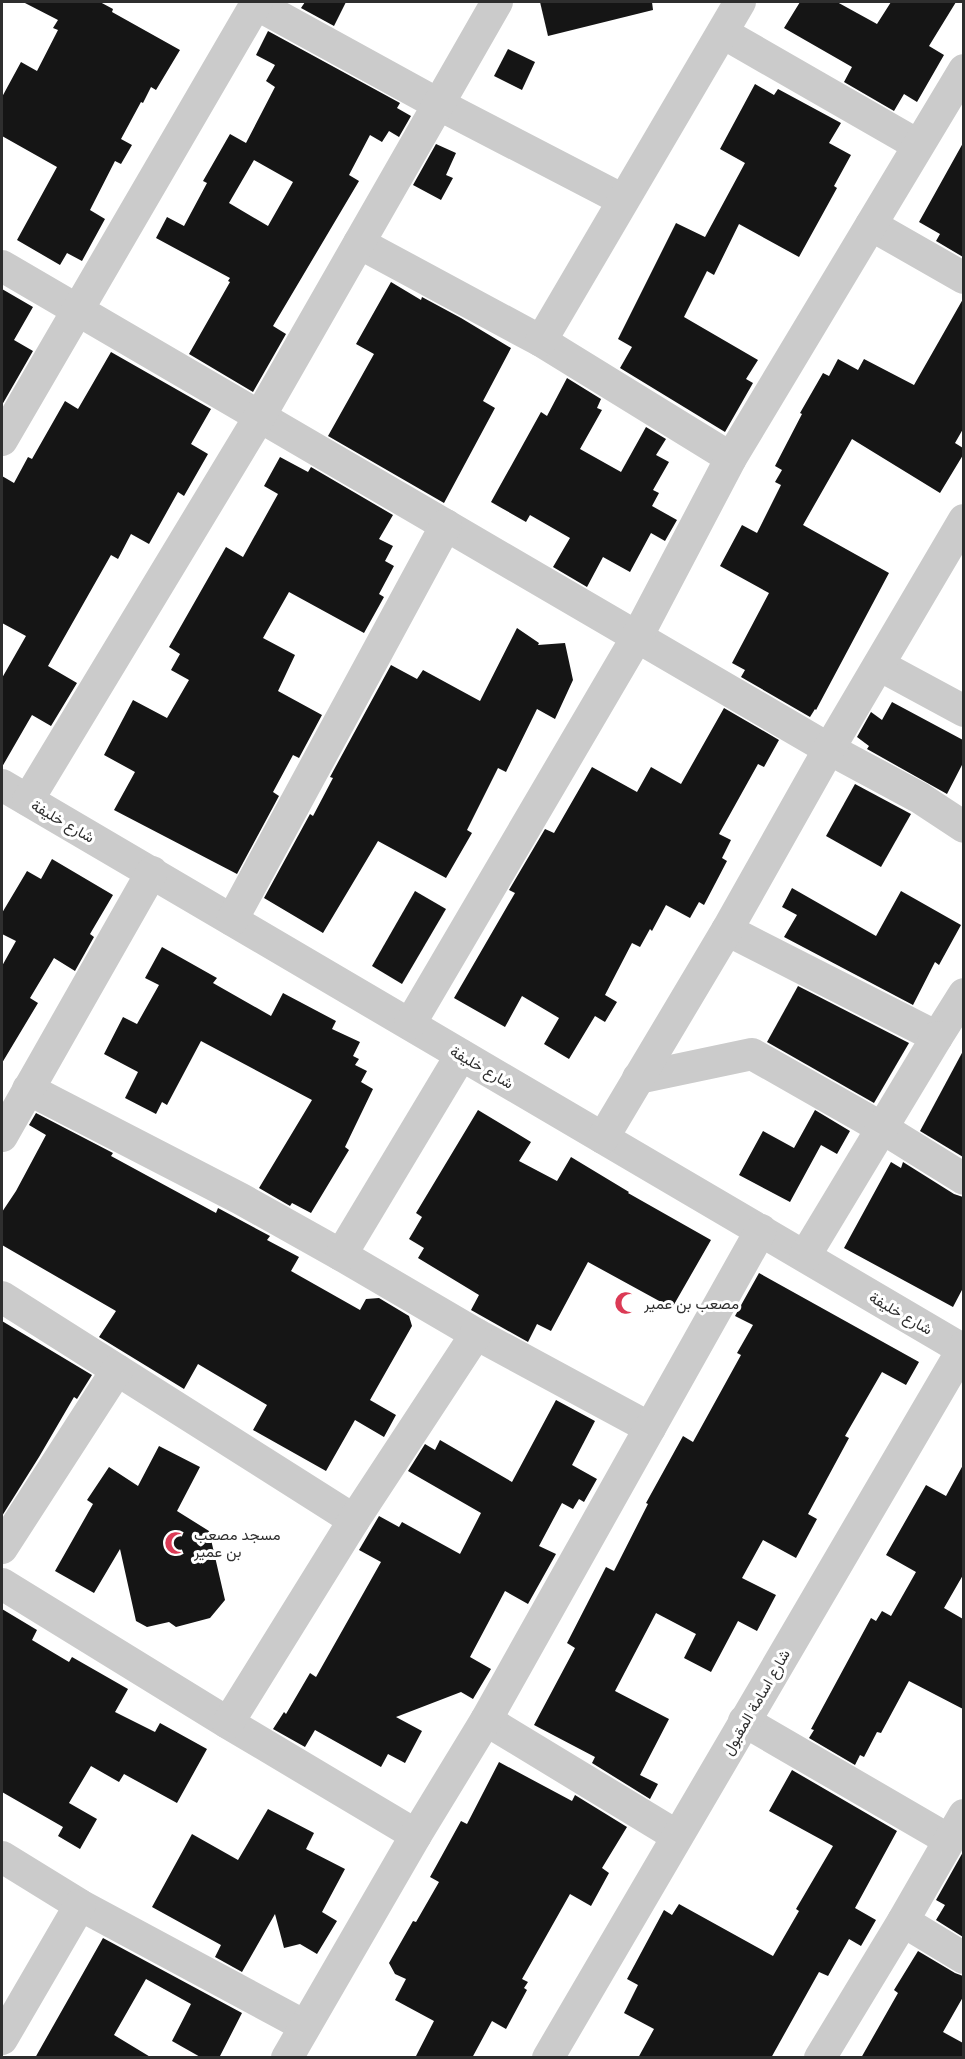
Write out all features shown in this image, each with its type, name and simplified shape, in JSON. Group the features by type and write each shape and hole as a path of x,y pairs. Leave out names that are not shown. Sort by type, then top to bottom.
{"street":[{"path":"28,800 260,416 497,2"},
{"path":"541,341 740,2"},
{"path":"2,440 257,3 438,104 622,200"},
{"path":"723,33 918,145"},
{"path":"411,1024 637,637 731,459 963,70"},
{"path":"871,225 963,279"},
{"path":"359,243 541,341 731,459"},
{"path":"2,266 830,749 920,798 963,827"},
{"path":"232,920 446,525"},
{"path":"603,1138 727,930 879,665 960,534"},
{"path":"879,665 963,711"},
{"name":"شارع خليفة","path":"2,784 963,1348"},
{"path":"2,1136 152,872"},
{"path":"727,930 937,1037"},
{"path":"805,1256 963,994"},
{"path":"638,1078 752,1054 882,1128 963,1179"},
{"path":"341,1255 461,1055"},
{"path":"28,1089 241,1199 476,1335 650,1428"},
{"path":"287,2058 416,1835 486,1720 760,1230"},
{"path":"2,1297 354,1520"},
{"path":"228,1723 354,1520 476,1335"},
{"name":"شارع اسامة المقبول","path":"548,2058 963,1348"},
{"path":"2,1548 117,1370"},
{"path":"2,1584 416,1835"},
{"path":"486,1720 677,1836"},
{"path":"744,1721 956,1827 903,1921 820,2058"},
{"path":"2,1857 80,1905 305,2026"},
{"path":"2,2039 80,1905"},
{"path":"903,1921 963,1959"}],"building":[{"path":"23,2 100,2 113,9 112,12 180,50 156,90 151,87 143,103 141,102 121,139 132,145 121,164 115,161 90,210 105,219 82,261 67,253 60,265 17,240 57,167 2,136 2,97 21,62 37,71 58,30 53,28 58,20"},
{"path":"305,2 346,2 334,26 301,8"},
{"path":"540,2 652,2 653,10 548,36"},
{"path":"800,2 837,2 877,24 891,2 956,2 929,46 944,55 917,102 904,94 894,111 844,82 852,67 784,28"},
{"path":"268,31 400,103 397,108 411,116 399,137 389,131 382,142 370,135 349,175 359,181 273,326 286,334 253,392 189,354 230,282 228,281 230,278 156,238 167,217 184,226 207,183 203,181 230,134 246,143 275,87 266,81 275,65 256,55","holes":["254,160 293,182 268,226 229,203"]},
{"path":"508,49 535,62 522,90 494,76"},
{"path":"755,84 774,95 778,89 841,123 829,143 851,155 834,186 837,188 799,257 739,224 714,275 707,271 684,317 758,360 746,379 753,383 725,432 620,368 632,347 618,339 676,223 705,237 745,163 720,149"},
{"path":"963,143 963,257 936,241 940,234 919,222"},
{"path":"436,144 456,153 446,175 453,178 441,200 413,185"},
{"path":"391,282 421,300 422,297 461,318 511,348 483,401 495,408 444,503 328,436 374,354 356,344"},
{"path":"2,289 33,307 14,340 33,351 2,405"},
{"path":"963,299 963,429 955,443 963,448 963,455 940,493 852,439 803,525 889,573 816,710 810,717 741,677 745,670 732,663 769,593 720,566 742,525 757,533 781,485 775,482 782,470 775,466 802,414 800,413 823,373 829,376 838,359 858,370 864,359 914,385"},
{"path":"111,352 211,409 191,444 208,454 184,496 178,492 149,544 131,534 118,559 111,555 48,666 77,683 51,726 32,715 2,767 2,678 26,636 2,623 2,476 14,483 28,457 32,459 65,401 78,409"},
{"path":"567,378 601,399 597,408 602,410 580,449 621,472 646,427 666,439 656,455 669,462 653,490 659,493 652,506 677,520 665,541 651,533 630,572 603,557 587,587 553,567 570,538 530,515 526,522 491,502 541,412 547,416"},
{"path":"280,457 308,472 311,467 393,515 379,539 393,546 385,561 394,566 379,594 384,597 364,633 289,592 263,638 295,655 278,691 322,715 299,758 293,755 273,792 279,796 237,874 114,810 135,772 104,755 133,700 167,718 189,680 171,670 180,654 169,647 226,547 243,557 278,494 264,486"},
{"path":"517,628 539,643 538,645 565,643 573,680 555,719 537,709 506,772 498,768 467,830 472,833 446,878 378,841 323,933 264,898 310,814 313,816 333,778 330,777 391,665 417,679 423,670 480,701"},
{"path":"892,702 963,740 963,763 947,794 867,749 869,746 857,737 871,712 882,720"},
{"path":"724,708 779,740 764,767 758,764 719,834 731,840 722,858 727,861 704,905 699,902 690,918 666,905 640,947 632,943 605,995 617,1002 605,1022 595,1016 569,1059 544,1044 559,1018 522,996 505,1027 454,998 515,893 509,890 545,829 554,833 592,767 637,792 651,767 681,784"},
{"path":"855,784 911,814 881,867 826,836"},
{"path":"52,859 113,895 90,934 94,937 75,971 54,958 30,998 38,1003 2,1063 2,966 16,941 2,934 2,913 27,871 41,879"},
{"path":"792,888 876,936 901,891 961,925 939,965 935,962 913,1005 784,937 797,915 782,907"},
{"path":"415,891 446,909 402,984 372,966"},
{"path":"162,947 217,978 213,983 271,1016 283,993 336,1021 332,1029 360,1042 353,1056 359,1059 355,1065 367,1071 361,1082 373,1089 345,1147 349,1150 311,1213 292,1203 290,1206 259,1188 312,1100 201,1041 167,1105 162,1102 156,1114 125,1098 138,1072 104,1054 123,1017 137,1024 159,985 145,978"},
{"path":"798,986 909,1043 874,1103 767,1042"},
{"path":"963,1051 963,1157 920,1131"},
{"path":"478,1110 531,1142 519,1161 557,1181 571,1157 628,1193 711,1240 672,1308 588,1262 551,1331 537,1324 528,1342 471,1310 479,1295 418,1258 424,1248 409,1239 422,1217 416,1213"},
{"path":"815,1110 850,1131 837,1154 821,1145 790,1202 739,1175 763,1131 794,1148"},
{"path":"36,1113 113,1153 111,1156 216,1213 218,1208 270,1236 267,1240 299,1257 291,1271 360,1310 366,1299 379,1298 409,1316 412,1326 370,1400 396,1415 384,1437 355,1420 326,1471 253,1430 267,1405 198,1364 184,1389 99,1337 116,1311 2,1245 2,1212 46,1135 29,1125"},
{"path":"891,1162 901,1168 903,1162 954,1194 963,1197 963,1288 953,1307 844,1248"},
{"path":"759,1273 919,1362 906,1385 882,1372 845,1436 849,1438 808,1514 817,1519 796,1558 763,1540 742,1578 776,1595 757,1631 738,1621 711,1672 684,1658 696,1634 656,1613 615,1691 669,1719 640,1775 658,1784 650,1799 592,1763 595,1757 534,1725 575,1648 567,1643 606,1567 614,1571 648,1504 646,1503 683,1436 693,1442 741,1355 737,1353 753,1325 735,1316"},
{"path":"2,1321 92,1375 77,1399 74,1397 2,1516"},
{"path":"556,1400 595,1421 572,1465 597,1479 584,1502 579,1499 573,1509 562,1503 539,1546 556,1554 528,1604 505,1591 470,1657 491,1669 473,1699 461,1692 396,1717 422,1731 405,1763 388,1754 381,1767 315,1730 305,1747 273,1729 284,1712 286,1714 310,1673 316,1677 381,1562 359,1550 379,1516 399,1527 402,1522 460,1554 481,1513 408,1471 425,1444 435,1450 440,1440 512,1482"},
{"path":"159,1446 200,1467 177,1511 209,1531 225,1600 210,1618 176,1627 169,1622 147,1627 136,1621 120,1549 94,1593 55,1571 93,1504 87,1500 109,1467 138,1486"},
{"path":"963,1465 963,1575 944,1608 963,1619 963,1709 909,1681 881,1733 877,1732 864,1757 860,1755 855,1765 809,1738 814,1730 811,1729 871,1618 876,1621 882,1611 891,1616 916,1572 886,1555 926,1485 946,1496"},
{"path":"2,1609 37,1630 32,1640 69,1662 72,1657 128,1689 115,1712 155,1732 160,1723 207,1749 177,1803 124,1774 119,1782 91,1766 69,1803 97,1819 80,1849 58,1836 63,1827 2,1792"},
{"path":"499,1762 572,1801 575,1795 627,1827 602,1868 609,1873 591,1906 570,1894 522,1979 528,1982 524,1988 527,1990 506,2029 492,2021 472,2058 415,2058 434,2021 395,2000 406,1979 395,1974 389,1963 439,1882 430,1877 461,1821 467,1824"},
{"path":"792,1770 897,1831 855,1908 876,1920 861,1946 849,1939 828,1976 819,1972 771,2058 638,2058 654,2029 624,2013 638,1985 627,1979 664,1910 672,1915 679,1904 773,1956 799,1911 796,1909 833,1846 769,1811"},
{"path":"268,1809 314,1833 306,1849 345,1869 322,1912 337,1921 317,1954 300,1944 284,1948 275,1914 242,1972 215,1957 221,1945 152,1907 192,1834 238,1860"},
{"path":"963,1852 963,1937 936,1920 945,1905 936,1900"},
{"path":"103,1938 242,2013 219,2058 202,2058 172,2041 191,2004 146,1979 114,2035 152,2058 35,2058"},
{"path":"918,1951 963,1976 963,1997 943,2032 963,2043 963,2058 861,2058 898,1993 894,1990"}],"place":[{"name":"مصعب بن عمير","path":"626,1303"},
{"name":"مسجد مصعب بن عمير","path":"176,1543"}]}
